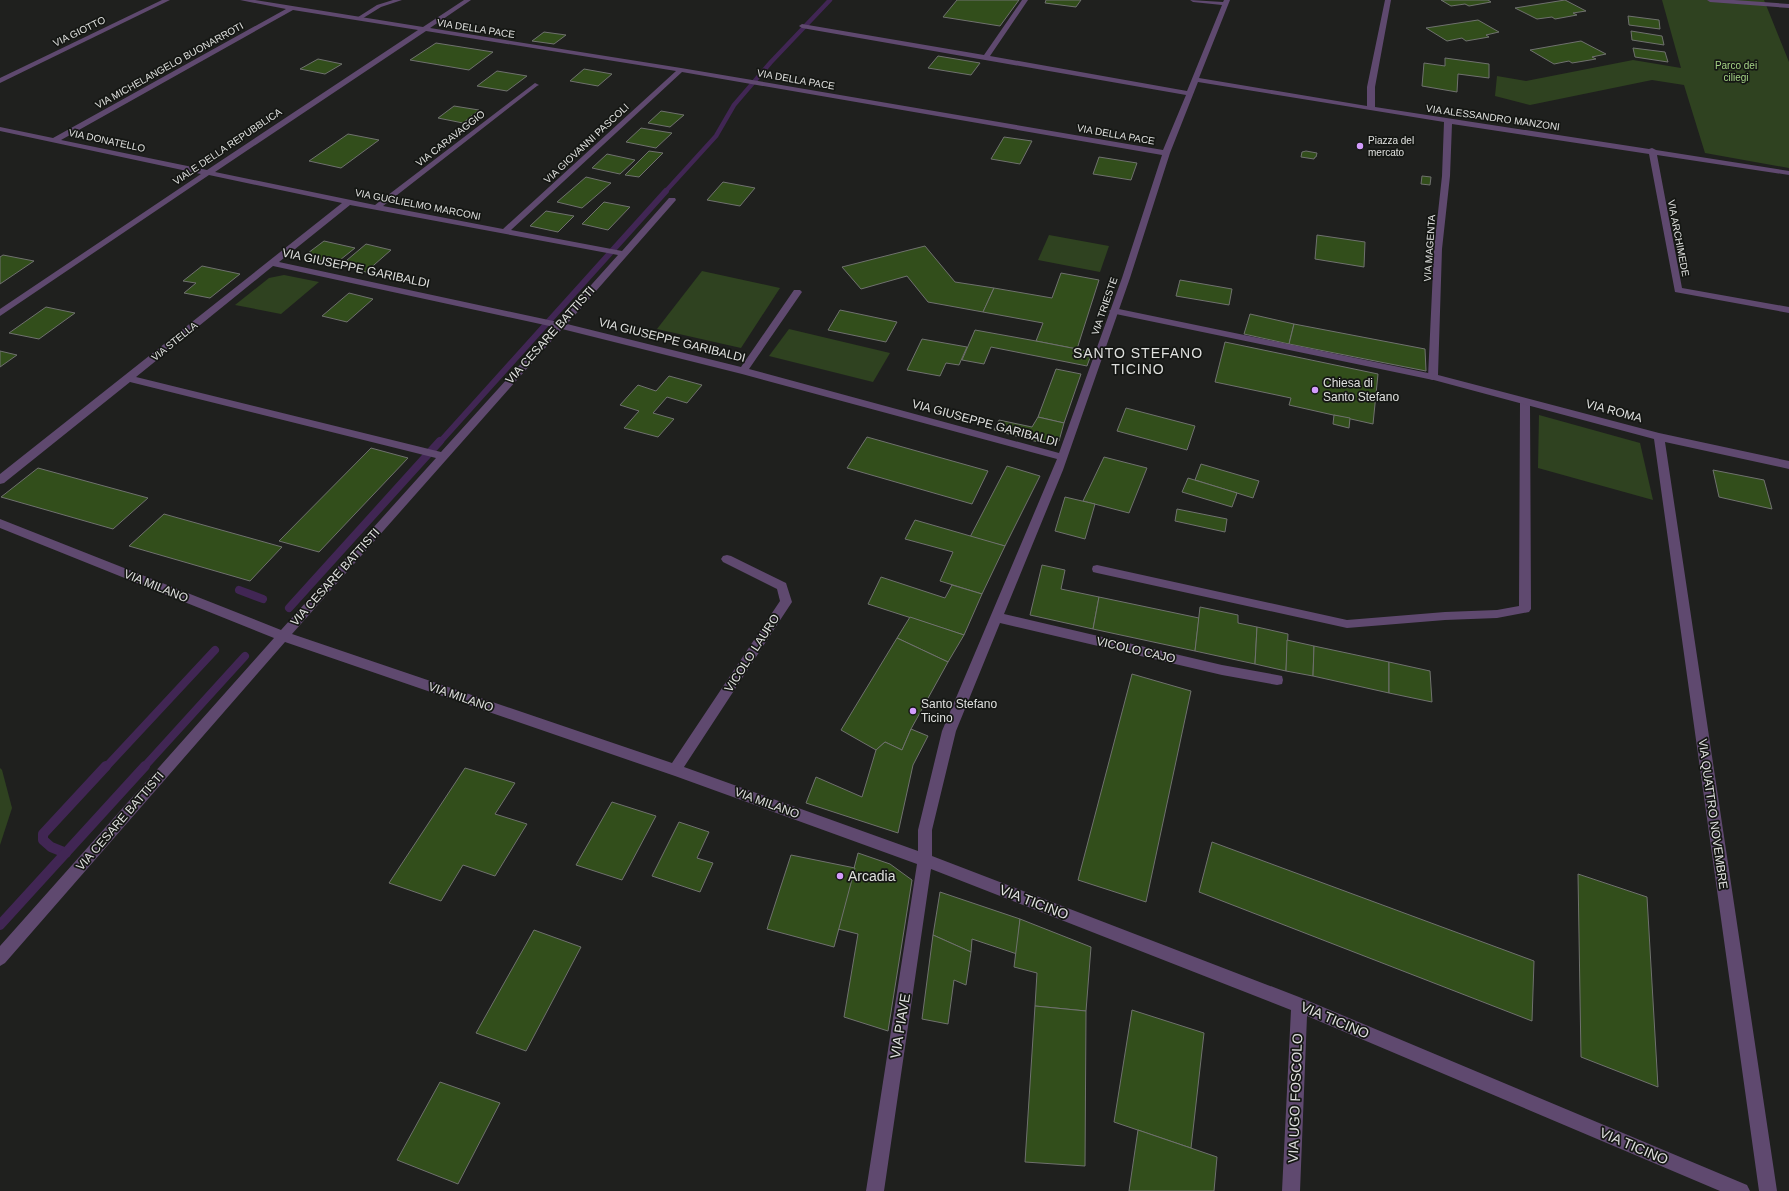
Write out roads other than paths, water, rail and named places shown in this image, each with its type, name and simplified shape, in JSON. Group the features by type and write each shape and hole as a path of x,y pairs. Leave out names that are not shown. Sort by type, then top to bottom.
{"street":[{"name":"VIA GIOTTO","path":"0,81 167,0"},
{"name":"VIA DELLA PACE","path":"243,0 748,81 1166,153"},
{"name":"VIALE DELLA REPUBBLICA","path":"0,313 468,0"},
{"path":"986,57 1025,0"},
{"path":"1193,0 1227,2"},
{"path":"1371,109 1372,87 1388,0"},
{"path":"1710,0 1750,4 1766,3"},
{"path":"1755,0 1789,6"},
{"name":"VIA TRIESTE","path":"996,617 1062,457 1114,311 1166,153 1227,2"},
{"name":"VIA MICHELANGELO BUONARROTI","path":"55,140 292,8"},
{"path":"802,26 1189,93"},
{"name":"VIA GIOVANNI PASCOLI","path":"505,231 681,70"},
{"name":"VIA ALESSANDRO MANZONI","path":"1195,79 1371,109 1652,150 1789,172"},
{"name":"VIA CARAVAGGIO","path":"377,207 535,85"},
{"name":"VIA MAGENTA","path":"1433,377 1438,249 1446,176 1448,120"},
{"name":"VIA DONATELLO","path":"0,128 209,172"},
{"name":"VIA ARCHIMEDE","path":"1652,150 1678,290 1789,310"},
{"name":"VIA GUGLIELMO MARCONI","path":"209,172 348,202 622,253"},
{"name":"VIA CESARE BATTISTI","path":"0,958 440,456 622,253 672,200"},
{"name":"VIA STELLA","path":"0,480 348,202"},
{"name":"VIA GIUSEPPE GARIBALDI","path":"272,263 557,325 743,371 1062,457"},
{"path":"743,371 797,292"},
{"name":"VIA ROMA","path":"1114,311 1433,377 1659,437 1789,465"},
{"path":"128,378 440,456"},
{"name":"VIA QUATTRO NOVEMBRE","path":"1659,437 1768,1191"},
{"name":"VIA MILANO","path":"0,523 282,636 675,770 925,860"},
{"name":"VICOLO LAURO","path":"675,770 786,602 782,586 727,559"},
{"name":"VICOLO CAJO","path":"996,617 1222,670 1277,680"},
{"name":"VIA PIAVE","path":"875,1191 925,860 925,830 949,731 996,617"},
{"name":"VIA TICINO","path":"925,860 1299,1005 1741,1191"},
{"name":"VIA UGO FOSCOLO","path":"1291,1191 1299,1005"}],"lane":[{"path":"358,19 379,6 399,0"},
{"path":"1097,569 1347,624 1445,616 1497,614 1525,609 1525,402"}],"waterway":[{"path":"665,192 716,136 734,105 771,62 830,0"},
{"path":"440,442 666,191"},
{"path":"289,608 440,441"},
{"path":"239,590 263,599"},
{"path":"106,767 215,650"},
{"path":"144,767 245,656"},
{"path":"66,853 51,847 43,840 43,834 106,766"},
{"path":"66,853 145,766"},
{"path":"0,925 66,853"}],"place":[{"name":"Piazza del mercato","path":"1360,146"},
{"name":"Chiesa di Santo Stefano","path":"1315,390"},
{"name":"Santo Stefano Ticino","path":"913,711"},
{"name":"Arcadia","path":"840,876"}],"district":[{"name":"SANTO STEFANO TICINO","path":"1138,362"}],"park label":[{"name":"Parco dei ciliegi","path":"1736,70"}]}
